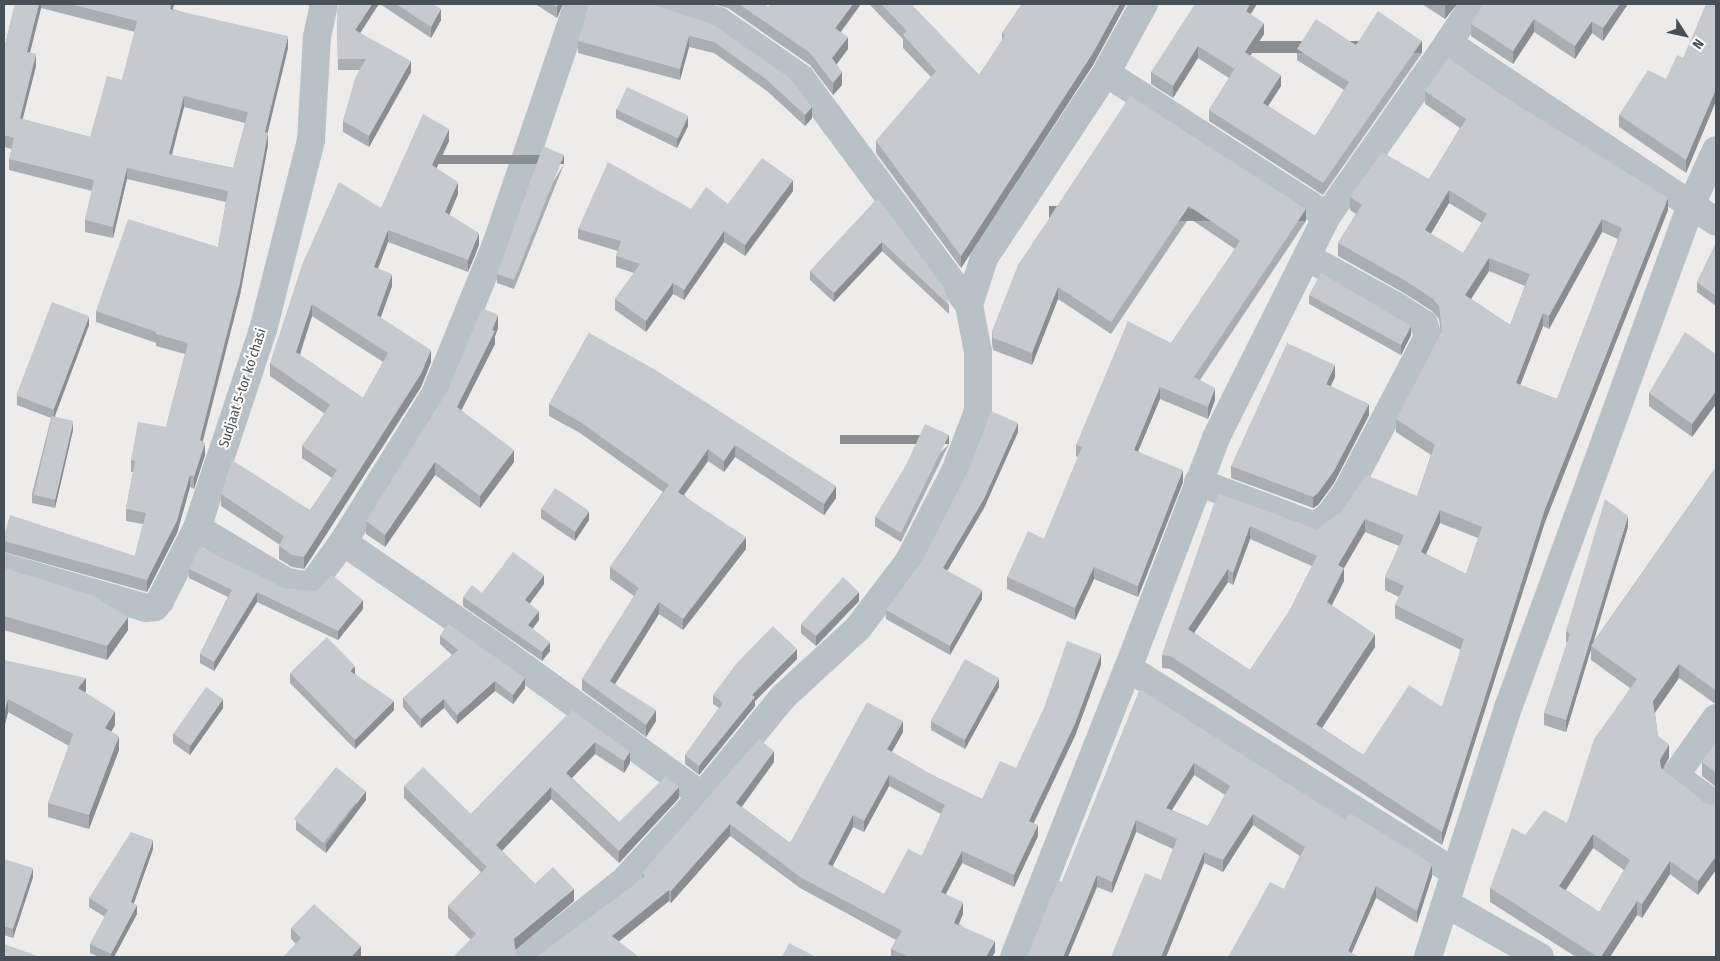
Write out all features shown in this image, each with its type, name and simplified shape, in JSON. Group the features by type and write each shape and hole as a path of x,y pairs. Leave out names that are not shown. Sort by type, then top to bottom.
{"street":[{"name":"Sudjaat 5-tor koʻchasi","path":"4,567 146,608 155,607 197,528 263,330 312,140 317,37 324,4"},
{"path":"197,528 286,582 311,586 342,542 435,394 497,242 578,4"},
{"path":"528,957 624,881 702,796 783,697 858,628 909,561 956,469 978,411 978,352 969,305 801,78 718,21 662,4"},
{"path":"969,305 984,258 1106,73 1144,4"},
{"path":"1014,957 1216,438 1327,216 1474,4"},
{"path":"1448,43 1716,222"},
{"path":"1106,73 1327,216"},
{"path":"1428,957 1447,904 1508,708 1692,205 1716,150"},
{"path":"1198,482 1315,526 1329,516 1347,492 1428,337 1424,324 1396,306 1307,257"},
{"path":"342,542 493,645 702,796"},
{"path":"1128,668 1456,872"},
{"path":"1716,718 1675,776 1716,805"},
{"path":"1447,904 1540,957"}],"building":[{"path":"15,4 39,4 27,52 36,54 20,118 90,137 107,76 122,80 137,21 70,4 171,4 170,9 288,36 265,132 268,133 240,283 200,440 205,443 194,477 190,475 177,521 147,580 4,541 4,535 10,515 135,556 146,513 126,509 135,461 131,460 138,422 166,427 188,343 156,334 156,332 96,311 128,219 218,247 228,191 127,168 113,227 85,220 94,180 9,159 14,138 4,135 4,49","holes":["184,96 248,112 233,168 169,154"]},
{"path":"340,4 372,4 355,30 411,61 369,136 343,121 355,78 366,59 338,59 337,9"},
{"path":"396,4 433,4 441,9 431,27"},
{"path":"589,4 650,4 712,24 790,78 812,107 805,115 767,80 714,42 689,36 680,69 578,41"},
{"path":"739,4 764,4 768,7 770,4 853,4 835,28 848,37 832,58 842,72 833,83 810,53"},
{"path":"881,4 911,4 979,75 1005,35 1002,33 1022,4 1120,4 1093,53 961,256 876,141 936,71 903,35 907,31"},
{"path":"1195,4 1250,4 1246,11 1264,23 1245,52 1281,75 1263,103 1315,136 1349,82 1297,49 1316,19 1356,45 1378,11 1422,41 1323,183 1209,110 1241,59 1234,69 1198,46 1173,86 1151,72"},
{"path":"1483,4 1620,4 1603,28 1592,21 1575,46 1534,19 1513,51 1471,24"},
{"path":"1706,4 1716,4 1716,89 1686,160 1619,115 1648,70 1666,79 1677,55 1683,58"},
{"path":"1448,58 1508,99 1668,198 1545,509 1442,832 1170,656 1162,655 1218,493 1317,529 1341,512 1366,475 1417,496 1435,445 1396,419 1442,331 1439,306 1432,298 1404,280 1338,243 1362,205 1350,197 1382,152 1429,179 1466,119 1425,91","holes":["1449,190 1487,214 1463,253 1425,230","1602,219 1622,228 1557,399 1516,383 1543,313 1549,316","1489,258 1530,274 1510,325 1465,295","1440,510 1482,527 1466,574 1421,552","1365,519 1404,535 1385,577 1404,586 1395,605 1464,639 1442,707 1409,685 1363,755 1316,724 1375,634 1327,602 1344,568 1338,565","1250,526 1317,556 1290,610 1250,670 1188,629 1228,569 1233,573"]},
{"path":"627,87 689,116 678,138 616,110"},
{"path":"1130,96 1306,209 1194,377 1215,388 1208,407 1160,387 1134,450 1183,470 1138,586 1094,567 1075,608 1007,577 1028,531 1044,539 1082,447 1076,445 1128,321 1171,343 1240,241 1189,206 1111,322 1058,287 1032,353 993,338 992,331 1018,265"},
{"path":"423,114 449,129 432,165 458,182 445,212 479,233 468,260 388,230 374,267 392,274 377,315 431,350 421,374 304,557 292,555 279,546 284,536 221,494 232,460 310,510 337,470 302,446 330,405 270,363 302,265 339,182 381,208","holes":["312,304 388,353 363,398 296,352"]},
{"path":"543,146 564,155 514,280 497,274"},
{"path":"762,158 793,180 745,245 724,231 684,290 673,283 646,321 615,299 640,264 616,256 621,241 578,229 608,162 691,209 706,187 728,204"},
{"path":"878,198 944,288 949,305 882,242 834,293 810,271"},
{"path":"1716,243 1716,296 1697,282"},
{"path":"1321,273 1411,326 1401,345 1309,295"},
{"path":"52,302 89,316 54,410 16,395"},
{"path":"482,308 498,315 492,330 495,331 457,407 514,450 480,496 435,462 385,535 366,521 448,390"},
{"path":"1685,332 1716,354 1716,391 1692,424 1649,393"},
{"path":"589,333 654,369 836,486 824,504 735,445 724,461 708,449 678,492 746,537 683,619 659,602 610,681 656,710 646,725 582,679 639,588 610,567 669,485 580,422 549,404"},
{"path":"1287,343 1335,365 1326,384 1369,404 1334,471 1313,497 1231,466"},
{"path":"991,411 1018,423 984,499 943,568 982,590 950,646 886,610 923,559 970,467"},
{"path":"52,416 73,421 55,500 34,495"},
{"path":"925,424 949,435 901,533 875,517 906,465"},
{"path":"1716,467 1716,690 1679,664 1653,701 1658,736 1669,744 1660,760 1661,768 1707,804 1716,805 1716,856 1698,881 1670,861 1642,904 1637,901 1601,957 1598,957 1490,888 1512,828 1525,835 1544,810 1567,823 1594,739 1637,679 1591,646","holes":["1593,834 1630,860 1599,912 1559,886"]},
{"path":"555,488 589,511 575,532 541,509"},
{"path":"1605,499 1628,516 1566,720 1544,713 1570,634 1566,631"},
{"path":"200,547 284,588 316,591 332,575 363,600 338,631 257,592 214,662 200,654 232,590 189,569"},
{"path":"513,552 544,575 525,600 539,611 528,625 550,642 542,652 463,597 472,585 482,593"},
{"path":"4,568 92,595 128,617 107,646 4,616"},
{"path":"843,577 859,592 816,636 801,624"},
{"path":"448,624 525,678 513,695 495,681 457,715 444,699 421,719 403,698 458,650 440,635"},
{"path":"773,626 797,649 752,695 755,697 699,766 685,755 723,703 713,695 736,664"},
{"path":"327,637 355,666 350,671 394,701 355,740 290,673"},
{"path":"1067,641 1101,654 1075,724 1029,821 1038,825 1014,875 962,851 941,892 963,902 954,923 995,941 986,957 909,957 891,949 902,931 800,877 730,824 671,891 669,890 612,936 639,957 536,957 645,876 642,873 759,739 774,751 736,803 790,843 867,702 903,721 887,749 932,775 982,799 1000,761 1016,768 1044,708","holes":["889,775 945,805 922,856 908,849 884,894 828,864 853,815 864,821"]},
{"path":"965,659 999,678 965,740 931,721"},
{"path":"4,660 86,678 78,688 115,711 105,728 119,736 89,815 48,803 73,734 8,699 4,714"},
{"path":"206,687 223,699 191,746 173,734"},
{"path":"1140,689 1345,820 1350,813 1432,864 1417,911 1376,886 1348,951 1360,957 1228,957 1270,882 1284,889 1305,847 1253,814 1223,860 1204,852 1161,957 1111,957 1145,873 1161,880 1177,839 1136,820 1112,882 1097,875 1063,957 1027,957 1058,880 1062,882","holes":["1194,763 1230,786 1208,826 1166,808"]},
{"path":"572,710 630,752 624,761 595,742 566,773 619,822 665,777 679,787 619,851 551,787 496,845 535,884 553,867 574,889 514,939 516,956 521,957 453,957 476,934 448,906 487,867 404,786 423,767 471,814"},
{"path":"1716,741 1716,773 1702,762"},
{"path":"336,767 366,791 323,843 294,819"},
{"path":"131,832 153,840 131,902 137,905 111,954 90,944 108,910 89,898"},
{"path":"4,859 33,868 13,929 4,926"},
{"path":"314,904 361,946 351,957 283,957 301,938 291,928"},
{"path":"789,943 816,957 782,957"},
{"path":"4,944 40,957 4,957"}]}
